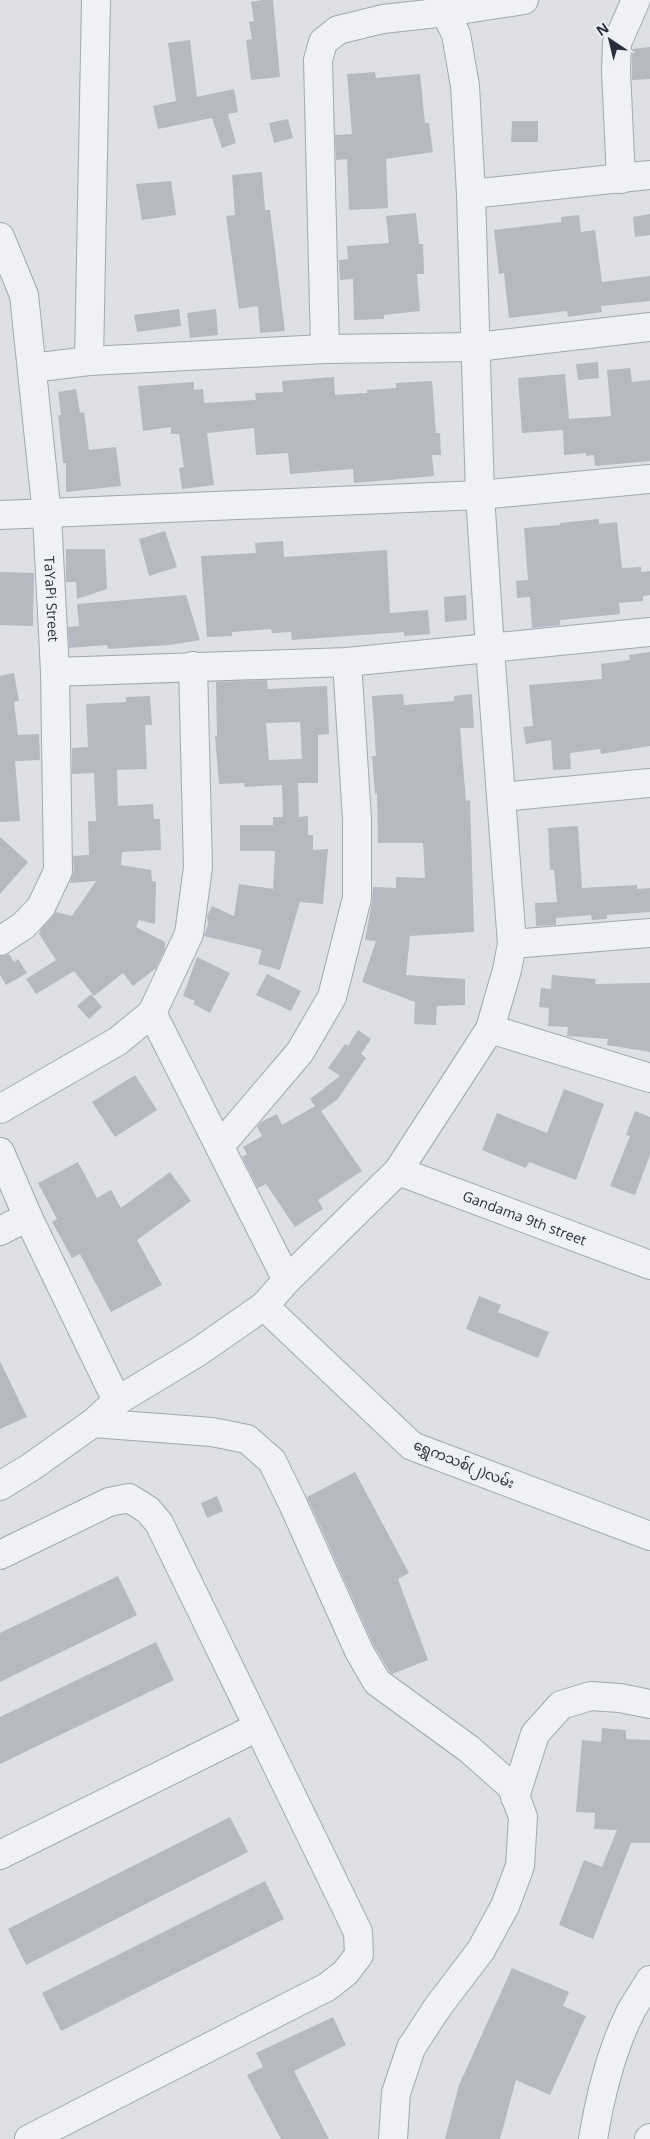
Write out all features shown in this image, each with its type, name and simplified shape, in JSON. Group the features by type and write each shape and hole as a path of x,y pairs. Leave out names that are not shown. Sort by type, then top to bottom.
{"street":[{"path":"89,361 96,0"},
{"path":"325,349 318,60 323,42 338,30 443,6 524,0"},
{"path":"621,179 616,71 617,44 636,0"},
{"path":"0,1486 31,1467 93,1423 116,1401 198,1352 264,1306 287,1280 398,1171 490,1028 512,944 480,495 477,347 465,86 456,34 443,6"},
{"path":"471,194 650,175"},
{"name":"TaYaPi Street","path":"0,237 24,295 47,515 55,672 58,871 41,907 23,926 0,941"},
{"path":"32,368 89,361 325,349 477,347 650,327"},
{"path":"0,516 480,495 650,479"},
{"path":"55,672 347,662 650,632"},
{"path":"220,1146 300,1052 332,997 357,898 358,818 347,662"},
{"path":"0,1109 118,1041 152,1012 189,934 198,867 194,666"},
{"path":"502,797 650,783"},
{"path":"512,944 650,933"},
{"path":"152,1012 287,1280"},
{"path":"490,1028 650,1078"},
{"path":"0,1152 28,1217 116,1401"},
{"name":"Gandama 9th street","path":"398,1171 650,1265"},
{"path":"0,1231 28,1217"},
{"name":"ရွှေကသစ်(၂)လမ်း","path":"264,1306 412,1446 650,1536"},
{"path":"93,1423 212,1432 246,1439 272,1461 358,1651 377,1682 468,1749 512,1787 523,1817 520,1866 505,1906 481,1950 437,2008 411,2048 396,2093 393,2139"},
{"path":"0,1555 109,1502 129,1498 148,1510 159,1523 358,1932 359,1955 346,1973 327,1987 29,2139"},
{"path":"516,1797 536,1734 561,1705 591,1696 620,1698 650,1704"},
{"path":"0,1855 258,1727"},
{"path":"593,2139 596,2118 615,2048 630,2012 650,1980"}],"building":[{"path":"273,0 280,77 251,80 246,40 252,39 249,22 254,21 251,2"},
{"path":"190,40 197,97 234,89 238,112 228,114 236,143 222,148 212,118 158,129 153,106 176,101 168,43"},
{"path":"650,47 650,79 632,80 632,49"},
{"path":"375,72 376,78 420,74 425,123 429,123 433,152 386,159 388,208 349,210 347,159 336,160 335,135 352,134 347,74"},
{"path":"288,119 293,138 274,143 269,123"},
{"path":"512,121 538,121 538,142 511,142"},
{"path":"262,172 265,210 270,210 285,331 260,333 258,306 239,309 226,216 235,215 232,175"},
{"path":"171,181 176,215 142,220 136,184"},
{"path":"416,213 419,244 423,244 424,274 417,274 420,311 384,315 384,319 354,320 353,279 340,280 339,260 348,259 347,246 389,243 386,216"},
{"path":"650,214 650,235 635,237 633,217"},
{"path":"579,215 581,232 595,230 602,282 650,276 650,301 601,306 602,312 568,317 567,311 509,318 504,273 499,274 494,230 561,222 561,217"},
{"path":"179,309 181,326 137,332 134,315"},
{"path":"216,309 218,335 190,338 187,313"},
{"path":"598,362 599,378 578,380 576,364"},
{"path":"630,368 632,382 650,380 650,461 595,466 594,455 586,456 586,453 564,455 563,430 522,433 518,378 565,374 569,419 611,416 607,370"},
{"path":"334,377 335,395 367,393 367,390 396,388 396,383 432,381 436,433 440,433 441,455 432,455 434,476 354,483 353,469 290,474 288,453 256,455 254,428 207,433 214,485 182,489 179,468 184,467 179,434 171,434 171,427 143,431 138,386 194,382 194,390 203,389 204,403 256,400 255,393 283,392 282,381"},
{"path":"76,389 80,413 84,412 89,450 116,447 121,486 66,492 66,463 63,463 58,415 61,415 58,392"},
{"path":"599,519 599,524 617,522 622,568 641,567 641,572 650,571 650,595 643,596 643,601 619,603 620,614 560,620 560,625 532,628 530,597 517,598 516,581 528,580 524,528"},
{"path":"165,531 177,567 149,576 139,539"},
{"path":"283,541 284,557 387,550 390,613 428,610 430,634 404,636 404,632 292,640 291,632 272,633 271,629 232,632 232,636 207,637 201,556 256,553 255,543"},
{"path":"66,549 105,549 107,589 77,599 76,582 66,582"},
{"path":"0,572 34,573 33,626 0,625"},
{"path":"186,595 200,640 170,645 108,649 107,645 69,648 68,627 79,626 77,604"},
{"path":"466,595 467,620 445,622 444,597"},
{"path":"650,652 650,746 601,754 600,749 570,753 571,769 553,770 551,740 526,744 523,727 533,726 529,685 602,679 601,664 630,660 629,655"},
{"path":"14,673 19,701 14,702 18,735 39,734 40,760 15,761 20,821 0,822 0,676"},
{"path":"267,680 268,689 327,686 329,734 318,735 318,783 298,783 299,817 308,816 308,835 313,835 313,850 328,849 323,904 300,902 280,970 258,964 262,950 204,936 208,925 207,916 212,906 234,916 239,884 273,889 275,851 240,851 240,825 273,825 273,817 283,817 282,785 245,787 244,783 219,784 215,736 217,736 216,682","holes":["300,722 302,759 269,760 266,723"]},
{"path":"403,694 404,705 454,701 454,696 472,694 474,728 460,728 466,801 470,800 474,932 410,936 406,975 465,979 465,1005 437,1006 436,1025 414,1024 415,1002 362,982 376,941 365,940 373,887 396,888 396,877 425,878 423,843 378,843 377,793 375,794 372,756 376,756 372,696"},
{"path":"150,696 152,725 145,725 147,769 117,770 118,806 153,804 154,819 160,819 161,850 122,852 121,865 151,870 152,881 156,882 155,924 139,920 136,927 165,942 165,949 156,968 133,986 123,973 94,996 74,971 36,994 26,979 56,960 39,934 41,929 56,912 72,916 96,881 70,883 74,871 73,856 89,855 88,821 96,821 94,773 72,774 72,748 88,747 86,704 126,702 126,697"},
{"path":"578,826 582,888 637,885 637,889 650,888 650,912 607,915 607,919 592,920 591,915 556,918 556,925 536,926 535,903 557,902 554,870 550,870 548,828"},
{"path":"0,837 28,862 0,894"},
{"path":"9,954 14,962 18,959 27,973 6,985 0,975 0,956"},
{"path":"197,957 230,973 210,1013 193,1004 195,1001 183,996"},
{"path":"267,974 301,991 291,1011 256,995"},
{"path":"552,975 596,979 595,984 650,983 650,1052 607,1045 608,1039 567,1036 568,1027 548,1026 549,1008 539,1007 541,988 551,989"},
{"path":"91,994 102,1007 89,1019 77,1006"},
{"path":"358,1030 371,1039 361,1054 366,1058 337,1100 321,1111 362,1171 318,1200 323,1209 295,1227 266,1184 258,1188 242,1157 247,1154 243,1147 262,1136 257,1127 261,1122 277,1114 282,1125 315,1106 310,1099 340,1076 328,1068 345,1044 348,1046"},
{"path":"135,1075 157,1110 115,1137 92,1102"},
{"path":"564,1089 604,1104 576,1180 529,1162 526,1168 482,1150 497,1113 547,1133"},
{"path":"635,1111 650,1117 650,1155 635,1195 610,1186 630,1136 626,1135"},
{"path":"78,1162 97,1198 111,1190 121,1208 170,1172 191,1201 137,1240 162,1285 111,1312 80,1254 72,1258 52,1222 57,1219 38,1183"},
{"path":"479,1296 501,1305 498,1312 549,1332 538,1358 466,1329"},
{"path":"0,1361 27,1417 0,1429"},
{"path":"355,1472 409,1573 398,1579 428,1660 392,1674 373,1644 307,1497"},
{"path":"217,1496 223,1511 207,1518 201,1503"},
{"path":"118,1576 137,1615 0,1682 0,1633"},
{"path":"156,1642 174,1680 0,1764 0,1717"},
{"path":"602,1728 626,1730 626,1739 650,1740 650,1843 631,1843 593,1939 559,1925 584,1860 602,1867 617,1830 594,1829 595,1813 576,1812 582,1740 601,1742"},
{"path":"230,1817 248,1852 26,1965 8,1929"},
{"path":"265,1881 284,1919 61,2031 42,1993"},
{"path":"512,1968 569,1992 563,2006 586,2016 550,2095 516,2080 500,2139 445,2139 459,2085"},
{"path":"333,2017 346,2045 294,2071 329,2139 281,2139 247,2075 263,2067 256,2053"}]}
